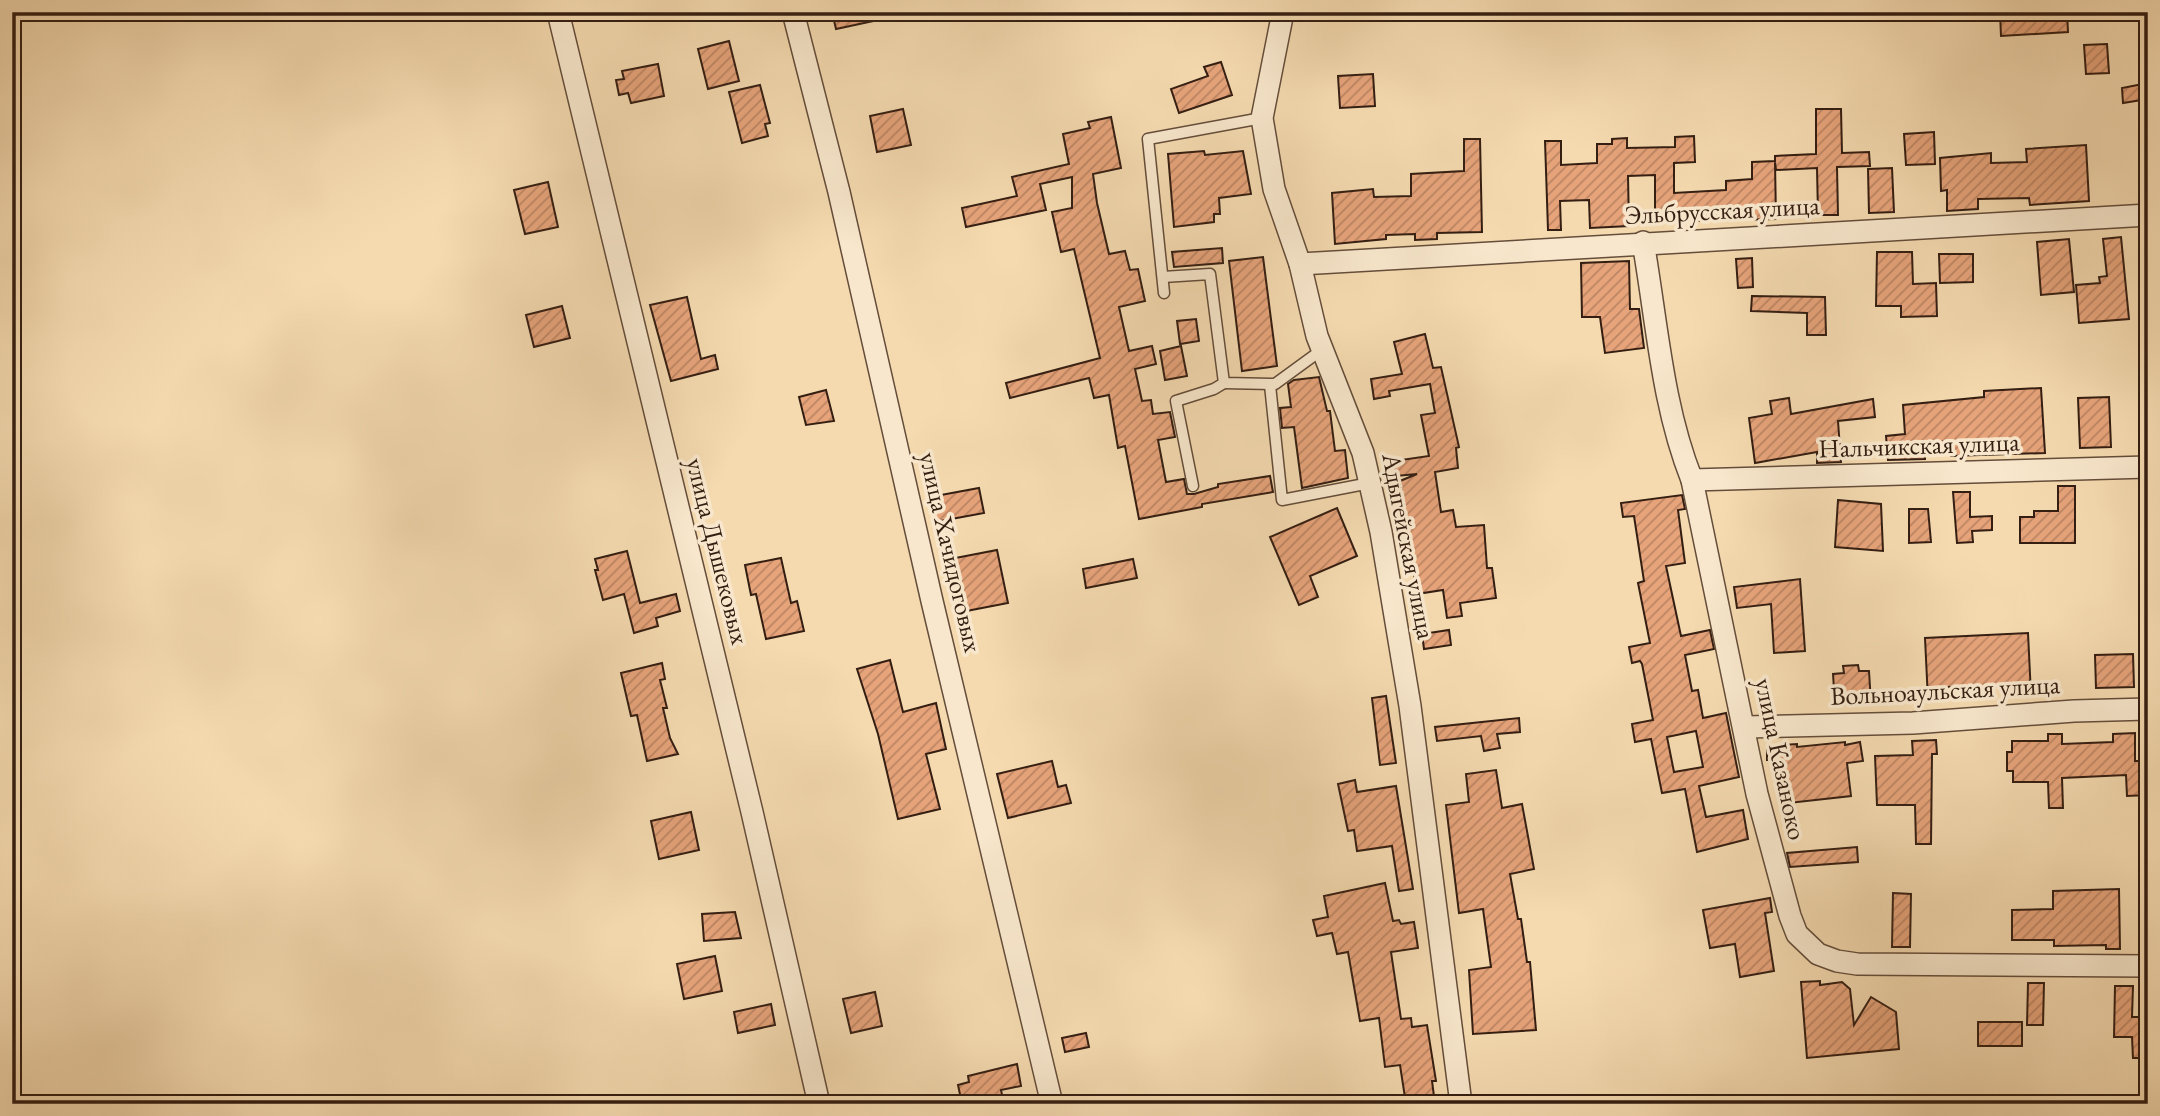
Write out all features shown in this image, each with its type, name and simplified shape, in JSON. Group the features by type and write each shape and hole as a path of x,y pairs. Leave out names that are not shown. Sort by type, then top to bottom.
{"street":[{"name":"улица Дышековых","path":"558,12 752,812 819,1104"},
{"name":"улица Хачидоговых","path":"793,12 839,192 935,614 1052,1104"},
{"name":"Адыгейская улица","path":"1283,12 1262,118 1274,189 1300,264 1323,349 1363,453 1392,590 1410,706 1461,1104"},
{"name":"Эльбрусская улица","path":"1300,264 2148,215"},
{"name":"улица Казаноко","path":"1643,243 1658,331 1662,377 1678,446 1692,480 1757,794 1797,934 1818,954 1857,964 2148,966"},
{"name":"Нальчикская улица","path":"1692,480 2148,467"},
{"name":"Вольноаульская улица","path":"1745,727 1913,723 2074,711 2148,709"}],"lane":[{"path":"1164,293 1148,139 1262,118"},
{"path":"1163,277 1210,274 1224,383"},
{"path":"1193,486 1176,401 1214,389 1224,383 1270,385 1323,349"},
{"path":"1270,385 1282,500 1370,482"}],"building":[{"path":"832,12 883,12 883,19 836,29"},
{"path":"2000,12 2067,12 2068,32 2001,36"},
{"path":"729,41 739,81 708,89 698,49"},
{"path":"2107,44 2109,73 2086,74 2084,45"},
{"path":"1221,62 1232,95 1179,113 1171,89 1208,76 1204,67"},
{"path":"658,64 664,96 631,103 628,93 619,95 616,80 624,79 622,71"},
{"path":"1373,74 1375,106 1340,108 1338,76"},
{"path":"2148,83 2148,99 2123,103 2122,88"},
{"path":"760,85 770,123 765,124 768,136 742,143 729,92"},
{"path":"903,109 911,145 877,152 870,116"},
{"path":"1816,109 1841,109 1842,153 1869,152 1870,166 1837,167 1838,215 1818,215 1817,168 1776,170 1775,162 1776,219 1693,221 1693,216 1655,216 1655,175 1628,176 1629,226 1590,228 1589,200 1560,201 1561,230 1548,230 1545,141 1561,141 1561,165 1597,163 1597,144 1612,144 1612,139 1627,138 1627,148 1675,147 1675,137 1694,136 1695,162 1674,163 1674,193 1726,190 1726,181 1752,179 1752,162 1775,161 1775,156 1816,154"},
{"path":"1111,117 1121,168 1093,174 1097,203 1109,254 1125,251 1130,270 1138,269 1145,301 1119,307 1129,351 1152,346 1156,364 1135,369 1142,401 1151,400 1153,414 1170,412 1175,437 1158,440 1166,482 1184,479 1187,494 1194,494 1218,487 1218,484 1270,476 1273,492 1202,504 1202,507 1139,519 1125,446 1118,448 1109,395 1094,398 1089,378 1010,398 1006,383 1100,358 1074,249 1061,252 1052,212 1072,208 1072,177 1040,184 1046,210 966,227 962,208 1017,196 1012,177 1069,164 1063,134 1090,128 1088,122"},
{"path":"1934,132 1935,164 1906,165 1904,134"},
{"path":"1464,139 1480,139 1482,232 1437,233 1437,239 1415,240 1415,234 1386,235 1386,239 1335,244 1332,193 1373,189 1374,197 1411,196 1411,174 1464,171"},
{"path":"2086,145 2089,201 2030,205 2029,198 1978,199 1978,209 1947,211 1947,190 1941,191 1940,158 1991,153 1991,163 2027,162 2026,149"},
{"path":"1204,151 1205,155 1243,151 1251,194 1219,198 1220,214 1214,214 1214,222 1174,227 1168,154"},
{"path":"1892,168 1894,212 1869,213 1868,169"},
{"path":"548,182 558,227 525,234 514,190"},
{"path":"2121,237 2129,319 2079,323 2076,285 2100,283 2099,277 2107,276 2103,239"},
{"path":"2069,239 2074,292 2041,295 2037,242"},
{"path":"1222,248 1223,263 1174,267 1172,252"},
{"path":"1877,252 1912,252 1913,284 1936,283 1937,316 1901,317 1901,306 1876,306"},
{"path":"1939,254 1973,254 1973,282 1940,283"},
{"path":"1263,257 1277,366 1242,371 1229,261"},
{"path":"1752,258 1753,287 1738,288 1736,259"},
{"path":"1629,261 1630,309 1639,309 1644,348 1605,353 1600,317 1582,317 1581,263"},
{"path":"1752,296 1825,297 1826,335 1807,335 1807,313 1751,311"},
{"path":"687,297 701,359 715,355 718,369 671,381 650,305"},
{"path":"562,306 570,338 534,347 526,315"},
{"path":"1196,319 1199,341 1180,344 1177,321"},
{"path":"1425,334 1433,368 1441,367 1459,447 1456,448 1458,468 1435,472 1441,512 1453,510 1456,527 1484,525 1487,568 1492,568 1496,598 1460,603 1462,616 1447,618 1443,590 1417,594 1400,481 1417,474 1396,476 1394,461 1429,456 1421,415 1435,413 1430,384 1389,391 1390,396 1374,399 1371,379 1402,374 1394,342"},
{"path":"1181,346 1187,376 1165,380 1160,351"},
{"path":"1319,377 1327,411 1330,411 1335,451 1345,450 1348,478 1302,488 1294,427 1282,428 1280,408 1291,407 1288,384 1294,380"},
{"path":"2041,388 2045,453 1951,456 1950,441 1924,443 1925,459 1888,460 1886,436 1905,434 1903,405 1984,397 1984,391"},
{"path":"826,390 834,421 806,425 799,397"},
{"path":"2109,397 2111,447 2080,448 2078,398"},
{"path":"1789,398 1791,414 1873,399 1875,417 1838,421 1841,462 1817,463 1817,452 1755,463 1749,418 1772,414 1770,401"},
{"path":"2058,486 2075,486 2075,543 2020,543 2020,517 2034,517 2034,511 2058,511"},
{"path":"979,488 984,513 935,522 930,497"},
{"path":"1953,492 1970,492 1970,517 1992,516 1992,530 1972,531 1973,542 1957,543"},
{"path":"1682,495 1685,509 1678,510 1685,563 1666,566 1681,636 1710,630 1714,649 1685,655 1692,691 1698,690 1703,718 1726,713 1739,777 1699,786 1706,817 1743,810 1748,839 1697,852 1685,789 1662,793 1651,739 1635,742 1632,724 1653,720 1642,664 1640,661 1632,663 1629,647 1650,643 1638,583 1644,581 1634,516 1623,517 1621,503","holes":["1696,731 1703,767 1674,772 1667,737"]},
{"path":"1838,500 1881,504 1883,551 1835,547"},
{"path":"1337,508 1357,556 1310,576 1318,597 1299,605 1270,537"},
{"path":"1909,509 1928,509 1931,542 1909,543"},
{"path":"997,550 1008,603 956,613 945,560"},
{"path":"627,551 640,603 676,594 680,611 656,618 658,626 634,633 624,594 603,600 595,570 598,570 595,559"},
{"path":"781,558 791,603 797,601 804,631 766,639 756,594 751,595 745,565"},
{"path":"1133,559 1137,578 1086,588 1083,569"},
{"path":"1800,579 1805,651 1774,653 1771,604 1737,608 1734,587"},
{"path":"1449,630 1451,645 1424,649 1422,634"},
{"path":"2028,633 2031,695 2010,696 2010,687 1942,687 1943,699 1928,700 1925,638"},
{"path":"2133,654 2134,687 2096,688 2095,655"},
{"path":"890,660 903,712 936,703 946,749 926,754 940,809 898,819 878,734 857,669"},
{"path":"662,663 665,679 660,680 667,708 663,708 670,738 678,754 647,761 637,715 631,716 621,673"},
{"path":"1858,665 1859,671 1869,671 1871,703 1835,705 1833,674 1844,673 1843,666"},
{"path":"1386,696 1396,763 1380,765 1372,698"},
{"path":"1519,718 1520,732 1497,734 1500,748 1484,751 1481,736 1437,741 1435,727"},
{"path":"2135,733 2135,761 2148,761 2148,795 2127,796 2126,775 2062,778 2063,808 2049,808 2048,782 2013,782 2013,771 2007,771 2007,752 2012,752 2012,741 2048,741 2048,734 2062,734 2062,744 2113,742 2113,734"},
{"path":"1936,740 1937,754 1932,754 1931,844 1916,844 1915,805 1877,805 1875,756 1913,755 1912,741"},
{"path":"1845,742 1845,745 1860,742 1863,761 1847,763 1851,796 1780,804 1777,760 1767,760 1767,746 1797,744 1797,747"},
{"path":"1052,761 1058,787 1066,785 1071,803 1008,818 997,774"},
{"path":"1496,770 1502,808 1522,804 1534,869 1510,874 1518,919 1521,919 1527,962 1530,962 1536,1030 1473,1034 1469,970 1491,967 1483,909 1459,913 1446,805 1469,802 1466,774"},
{"path":"1355,780 1357,792 1396,786 1413,889 1399,891 1392,846 1357,851 1354,830 1348,831 1338,784"},
{"path":"691,812 699,850 659,859 651,821"},
{"path":"1857,847 1858,862 1790,867 1787,853"},
{"path":"1385,883 1393,921 1399,920 1401,924 1414,922 1418,948 1391,952 1401,1019 1411,1018 1412,1027 1427,1025 1436,1081 1432,1081 1435,1104 1406,1104 1400,1065 1385,1067 1379,1018 1360,1021 1348,952 1337,954 1332,933 1317,936 1313,920 1328,917 1324,896"},
{"path":"2119,889 2120,949 2106,949 2106,945 2054,946 2054,940 2012,940 2012,910 2053,909 2053,891"},
{"path":"1893,893 1911,894 1910,947 1892,947"},
{"path":"1770,898 1772,912 1765,913 1774,971 1740,977 1735,944 1710,948 1703,910"},
{"path":"735,912 741,938 704,941 702,914"},
{"path":"715,956 722,991 684,999 677,964"},
{"path":"1820,981 1820,985 1842,982 1850,989 1854,1025 1871,997 1896,1012 1899,1049 1807,1058 1801,982"},
{"path":"2028,983 2044,983 2043,1025 2027,1025"},
{"path":"2115,986 2133,986 2132,1017 2148,1017 2148,1058 2133,1058 2132,1037 2114,1037"},
{"path":"875,992 882,1026 851,1033 843,999"},
{"path":"771,1004 775,1025 738,1033 734,1012"},
{"path":"1978,1022 2022,1022 2022,1046 1978,1046"},
{"path":"1086,1033 1089,1047 1065,1052 1062,1038"},
{"path":"1017,1064 1021,1086 1001,1090 1004,1104 962,1104 958,1085 969,1082 968,1076"}]}
